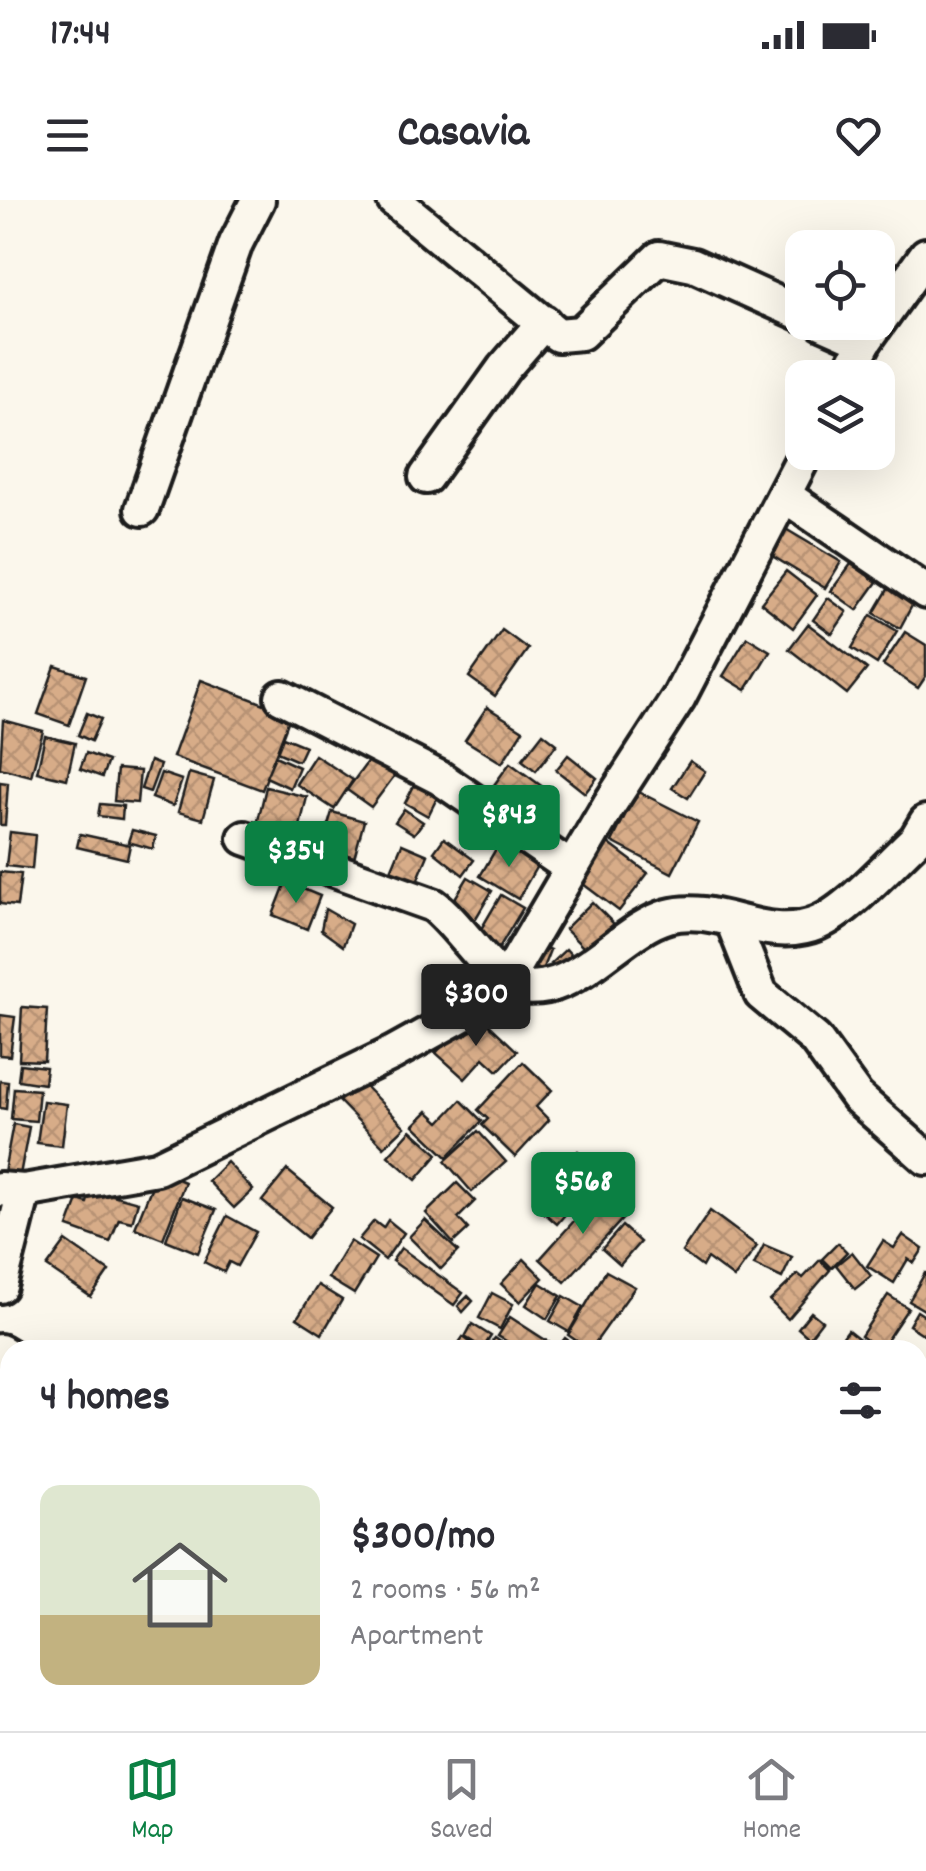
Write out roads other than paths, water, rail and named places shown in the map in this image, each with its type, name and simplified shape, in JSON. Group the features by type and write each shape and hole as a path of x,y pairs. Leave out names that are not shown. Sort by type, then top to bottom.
{"street":[{"path":"142,509 236,243 258,200"},
{"path":"394,200 558,335 581,333 659,258 693,266 785,307"},
{"path":"855,360 926,255"},
{"path":"426,477 504,368 544,322"},
{"path":"0,1286 12,1190 157,1168 392,1053 476,1007 504,982 679,697 797,470"},
{"path":"784,494 926,592"},
{"path":"282,697 440,778 572,868"},
{"path":"245,838 432,906 458,926 504,982 544,986 576,974 669,916 696,915 768,931 820,922 916,839 926,822"},
{"path":"733,923 761,994 780,1014 815,1038 857,1097 926,1158"}]}
